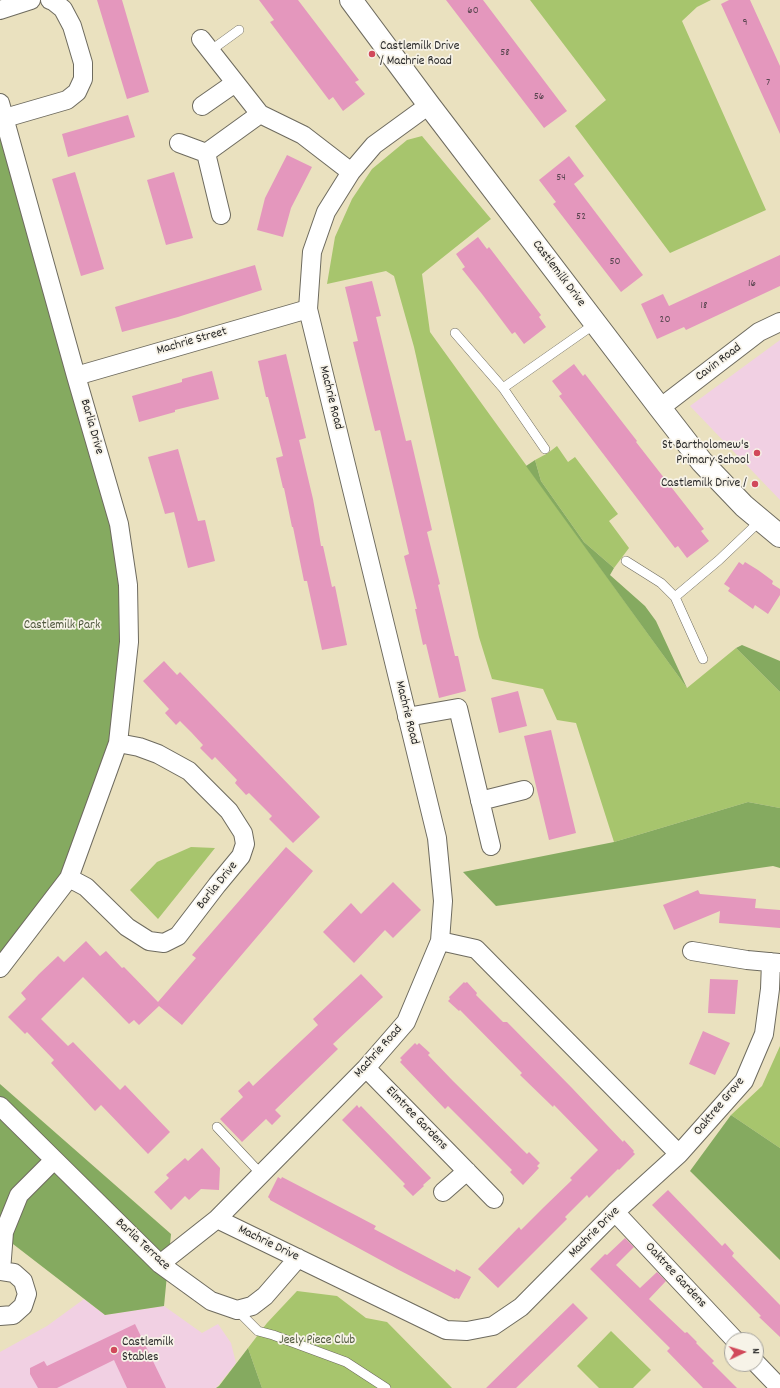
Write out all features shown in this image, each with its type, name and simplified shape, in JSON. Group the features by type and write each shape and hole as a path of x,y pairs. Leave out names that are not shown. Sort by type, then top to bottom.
{"street":[{"path":"0,10 31,0"},
{"name":"Barlia Drive","path":"0,968 69,878 118,743 129,642 128,585 119,524 2,110 67,100 77,92 83,80 83,63 72,26 63,9 50,0"},
{"name":"Castlemilk Drive","path":"351,0 702,462 744,506 760,521 780,536"},
{"path":"206,45 260,114 303,136 351,172"},
{"path":"202,106 235,82"},
{"name":"Machrie Road","path":"160,1264 217,1219 366,1068 406,1022 440,941 443,901 437,838 308,309 312,252 326,212 351,172 374,145 429,104"},
{"path":"206,153 260,114"},
{"path":"179,143 206,153"},
{"path":"206,153 221,215"},
{"name":"Machrie Street","path":"76,376 308,309"},
{"name":"Cavin Road","path":"660,408 759,332 780,322"},
{"path":"407,717 458,708 491,846"},
{"name":"Barlia Drive","path":"69,878 86,887 127,927 149,941 164,943 178,936 241,856 245,844 243,833 229,811 189,771 158,754 139,747 118,743"},
{"path":"480,802 524,790"},
{"path":"440,941 476,949 679,1154"},
{"name":"Oaktree Grove","path":"679,1154 744,1081 764,1034 775,963 692,951"},
{"name":"Elmtree Gardens","path":"366,1068 494,1199"},
{"name":"Barlia Terrace","path":"0,1106 160,1264 211,1301 236,1310"},
{"name":"Machrie Drive","path":"217,1219 446,1330 467,1331 493,1326 521,1306 615,1212 679,1154"},
{"path":"0,1316 13,1315 23,1306 27,1294 24,1281 14,1273 0,1271 4,1232 19,1195 54,1160"},
{"path":"443,1192 466,1171"},
{"name":"Oaktree Gardens","path":"615,1212 728,1332"},
{"path":"236,1310 252,1306 265,1296 298,1258"},
{"path":"764,1371 780,1388"}],"lane":[{"path":"206,45 239,30"},
{"path":"503,388 596,323"},
{"path":"455,333 503,388 545,449"},
{"path":"675,597 719,560 760,521"},
{"path":"626,561 661,583 675,597 703,659"},
{"path":"217,1127 261,1174"},
{"path":"236,1310 258,1331 273,1335 346,1362 386,1388"}],"shaded area":[{"name":"St Bartholomew's Primary School","path":"780,340 780,500 690,406"},
{"path":"84,1299 105,1315 164,1306 202,1333 218,1324 231,1343 236,1363 216,1388 0,1388 0,1352 47,1326"}],"green space":[{"path":"530,0 711,0 697,7 682,21 766,210 670,253 575,126 606,100"},
{"name":"Castlemilk Park","path":"0,136 115,530 124,588 112,740 67,873 0,961"},
{"path":"422,136 491,219 422,274 430,332 687,688 736,648 780,692 780,808 748,802 614,842 576,723 557,720 543,689 492,679 479,637 414,347 394,276 386,271 327,284 335,237 352,199 372,169 407,140"},
{"path":"557,446 568,462 575,457 618,514 609,521 629,548 614,568 584,542 541,481 535,460"},
{"path":"535,460 541,481 584,542 614,568 610,575 645,606 656,621 687,688 526,466"},
{"path":"742,645 780,661 780,692 736,648"},
{"path":"748,802 780,808 780,868 773,866 496,906 463,872 614,842"},
{"path":"191,847 215,848 158,919 130,890 157,862"},
{"path":"780,1046 780,1148 731,1115 762,1086"},
{"path":"0,1084 171,1234 164,1306 105,1315 0,1234"},
{"path":"731,1115 780,1148 780,1260 690,1171"},
{"name":"Jeely Piece Club","path":"297,1291 337,1296 366,1318 387,1322 452,1388 262,1388 248,1348 267,1323"},
{"path":"611,1331 651,1370 633,1388 599,1388 577,1366"},
{"path":"248,1348 262,1388 216,1388 219,1386"}],"building":[{"path":"97,0 122,0 149,92 127,99"},
{"path":"259,0 298,0 359,80 355,82 365,94 343,111 333,97 329,100 270,22 274,20"},
{"path":"446,0 483,0 567,111 544,128"},
{"path":"729,0 750,0 780,66 780,134 721,4"},
{"path":"128,115 135,137 68,157 62,134"},
{"path":"287,155 312,167 291,208 283,237 257,230 265,198"},
{"path":"569,156 584,176 574,184 643,275 621,292 553,204 556,202 539,180"},
{"path":"75,172 104,269 81,276 52,179"},
{"path":"174,172 193,238 166,245 147,180"},
{"path":"478,237 487,249 489,247 541,315 539,317 546,327 524,344 515,332 512,334 462,269 465,267 456,254"},
{"path":"780,255 780,286 686,330 684,327 657,339 641,304 663,294 669,306"},
{"path":"255,265 262,290 178,317 122,332 115,307"},
{"path":"372,281 381,316 376,317 406,441 411,440 432,530 427,532 440,584 438,585 455,656 458,656 466,691 439,698 426,644 423,645 415,609 417,609 404,556 409,554 380,430 375,431 353,342 358,341 345,287"},
{"path":"286,354 306,438 299,440 313,499 321,546 323,546 332,587 335,586 347,645 322,650 307,581 304,581 293,527 276,458 283,456 268,397 266,397 258,361"},
{"path":"574,364 583,376 585,374 704,529 701,531 709,541 687,558 678,546 675,548 559,396 562,394 552,381"},
{"path":"212,371 219,399 175,410 175,412 139,422 132,396 182,382 182,379"},
{"path":"178,449 198,521 205,520 215,561 188,568 174,512 165,514 148,457"},
{"path":"739,562 743,565 745,562 758,570 773,581 772,584 780,589 780,595 768,614 755,605 753,609 728,591 730,588 724,584"},
{"path":"164,661 177,675 180,672 320,817 293,843 269,819 272,816 249,793 246,795 235,783 237,780 215,757 212,760 200,748 203,745 191,732 180,721 176,725 165,713 169,709 143,681"},
{"path":"518,691 527,726 499,733 491,698"},
{"path":"551,730 576,833 549,840 524,736"},
{"path":"286,847 313,871 182,1025 159,1006 139,1025 134,1020 129,1024 83,977 41,1019 68,1046 73,1042 120,1090 125,1085 170,1132 148,1154 101,1105 95,1111 51,1063 54,1060 27,1032 25,1034 8,1017 26,999 21,993 39,974 58,956 64,962 86,941 100,956 106,951 158,1002 196,958 192,955"},
{"path":"393,882 421,910 393,938 385,930 354,963 323,932 351,903 361,914"},
{"path":"698,890 700,894 756,899 755,908 780,910 780,928 719,923 720,911 674,930 663,905"},
{"path":"361,974 383,997 333,1044 338,1049 275,1110 281,1116 272,1125 266,1119 242,1142 220,1119 243,1097 238,1091 249,1081 253,1086 318,1025 313,1019"},
{"path":"710,979 738,980 735,1014 708,1013"},
{"path":"464,982 467,982 477,993 476,995 503,1022 507,1022 623,1142 624,1140 635,1154 589,1198 587,1195 565,1217 567,1219 498,1288 478,1269 519,1227 521,1230 572,1180 570,1178 598,1150 554,1105 553,1107 520,1075 522,1073 460,1010 459,1011 448,1001 450,999 449,997"},
{"path":"703,1031 730,1043 715,1075 689,1064"},
{"path":"415,1043 417,1045 419,1043 430,1053 428,1055 453,1081 527,1154 529,1152 540,1163 537,1166 539,1168 523,1185 510,1172 512,1170 448,1106 445,1109 400,1062 402,1060 400,1058"},
{"path":"357,1105 359,1108 361,1106 431,1178 413,1196 403,1186 405,1184 342,1120"},
{"path":"202,1148 220,1168 219,1190 201,1189 189,1200 185,1196 171,1210 154,1192 169,1178 166,1175 185,1158 188,1161"},
{"path":"278,1177 281,1179 282,1177 376,1226 374,1229 455,1272 456,1269 471,1277 459,1299 455,1299 397,1269 270,1200 268,1197"},
{"path":"668,1190 722,1246 725,1243 734,1253 732,1256 780,1305 780,1337 652,1205"},
{"path":"625,1238 634,1247 616,1265 640,1288 657,1272 666,1281 649,1299 685,1333 687,1332 697,1342 696,1343 714,1361 712,1363 737,1388 703,1388 667,1351 670,1348 590,1269 605,1254 607,1255"},
{"path":"573,1303 588,1318 516,1388 486,1388"},
{"name":"Castlemilk Stables","path":"135,1324 166,1388 127,1388 114,1360 57,1388 38,1388 30,1374 30,1368 44,1361 47,1366"}],"place":[{"name":"Castlemilk Drive / Machrie Road","path":"372,54"},
{"name":"St Bartholomew's Primary School","path":"757,453"},
{"name":"Castlemilk Drive /","path":"755,484"},
{"name":"Castlemilk Stables","path":"114,1350"}]}
